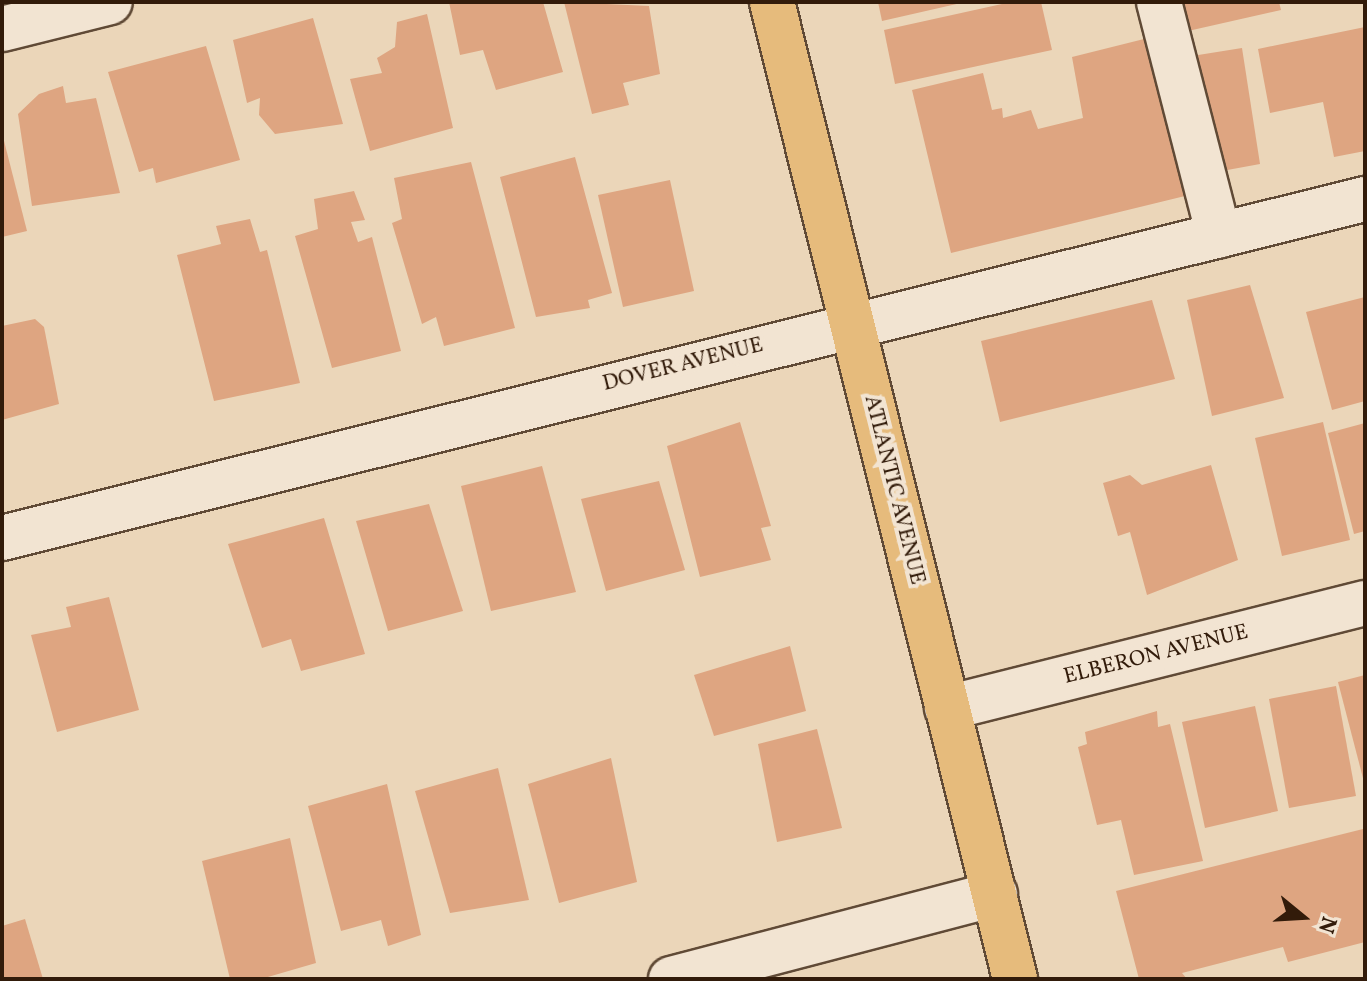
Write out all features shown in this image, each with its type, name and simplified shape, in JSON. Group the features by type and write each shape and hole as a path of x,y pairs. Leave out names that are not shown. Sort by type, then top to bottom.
{"main road":[{"name":"ATLANTIC AVENUE","path":"772,2 1015,979"}],"street":[{"path":"2,29 110,2"},
{"path":"1159,2 1219,235"},
{"name":"DOVER AVENUE","path":"2,538 853,323 1365,199"},
{"name":"ELBERON AVENUE","path":"947,708 1365,603"},
{"path":"671,979 995,894"}],"building":[{"path":"449,2 543,2 563,72 496,90 483,50 460,55"},
{"path":"564,2 649,6 660,74 623,83 629,105 592,114"},
{"path":"878,2 961,2 961,3 882,21"},
{"path":"1011,2 1041,2 1052,50 895,84 884,30"},
{"path":"1181,2 1279,2 1281,10 1188,31"},
{"path":"427,14 453,128 370,151 350,79 382,73 377,58 395,47 397,22"},
{"path":"313,18 343,124 275,134 259,115 260,98 247,103 233,40"},
{"path":"1365,27 1365,151 1334,157 1323,102 1270,113 1258,49"},
{"path":"1148,38 1185,196 951,253 912,90 983,73 992,110 1002,108 1003,118 1031,110 1038,129 1083,118 1072,57"},
{"path":"206,46 240,160 156,183 153,168 139,172 108,72"},
{"path":"1242,48 1260,164 1211,173 1192,56"},
{"path":"63,86 66,103 96,98 120,193 32,206 18,114 39,94"},
{"path":"2,133 27,231 2,237"},
{"path":"575,157 612,293 588,300 590,308 536,317 500,177"},
{"path":"471,162 515,328 444,346 436,317 422,324 392,223 402,219 394,178"},
{"path":"670,180 694,291 623,307 598,195"},
{"path":"354,191 365,220 351,222 358,242 372,237 401,351 332,368 295,236 318,229 314,199"},
{"path":"250,219 260,252 267,250 300,383 214,401 177,255 221,244 216,226"},
{"path":"1250,285 1284,398 1212,416 1187,300"},
{"path":"1365,297 1365,401 1332,410 1306,312"},
{"path":"1152,300 1175,379 1000,422 981,341"},
{"path":"35,319 44,327 59,404 2,420 2,326"},
{"path":"740,422 771,526 761,528 771,560 700,577 667,446"},
{"path":"1323,422 1350,540 1282,556 1255,438"},
{"path":"1365,423 1365,531 1354,534 1328,433"},
{"path":"1211,465 1238,560 1147,595 1130,532 1118,536 1103,483 1130,475 1142,485"},
{"path":"542,466 576,592 491,611 461,486"},
{"path":"659,481 685,570 606,591 581,499"},
{"path":"429,504 463,611 388,631 356,521"},
{"path":"324,518 365,654 301,671 291,639 262,648 228,544"},
{"path":"109,597 139,710 57,732 31,635 71,627 66,607"},
{"path":"790,646 806,711 714,736 694,675"},
{"path":"1365,675 1365,782 1364,782 1338,682"},
{"path":"1336,686 1356,796 1289,808 1269,699"},
{"path":"1255,706 1278,811 1205,828 1182,722"},
{"path":"1157,711 1158,727 1170,724 1203,861 1134,875 1121,820 1097,825 1078,747 1087,744 1085,732"},
{"path":"817,729 842,828 777,842 758,744"},
{"path":"611,758 637,882 559,903 528,784"},
{"path":"498,768 529,900 450,913 415,791"},
{"path":"387,784 421,935 388,946 381,920 341,931 308,806"},
{"path":"1363,829 1365,942 1288,962 1283,947 1182,973 1187,979 1139,979 1116,891"},
{"path":"290,838 316,963 261,979 230,979 202,861"},
{"path":"25,919 43,979 2,979 2,926"}]}
